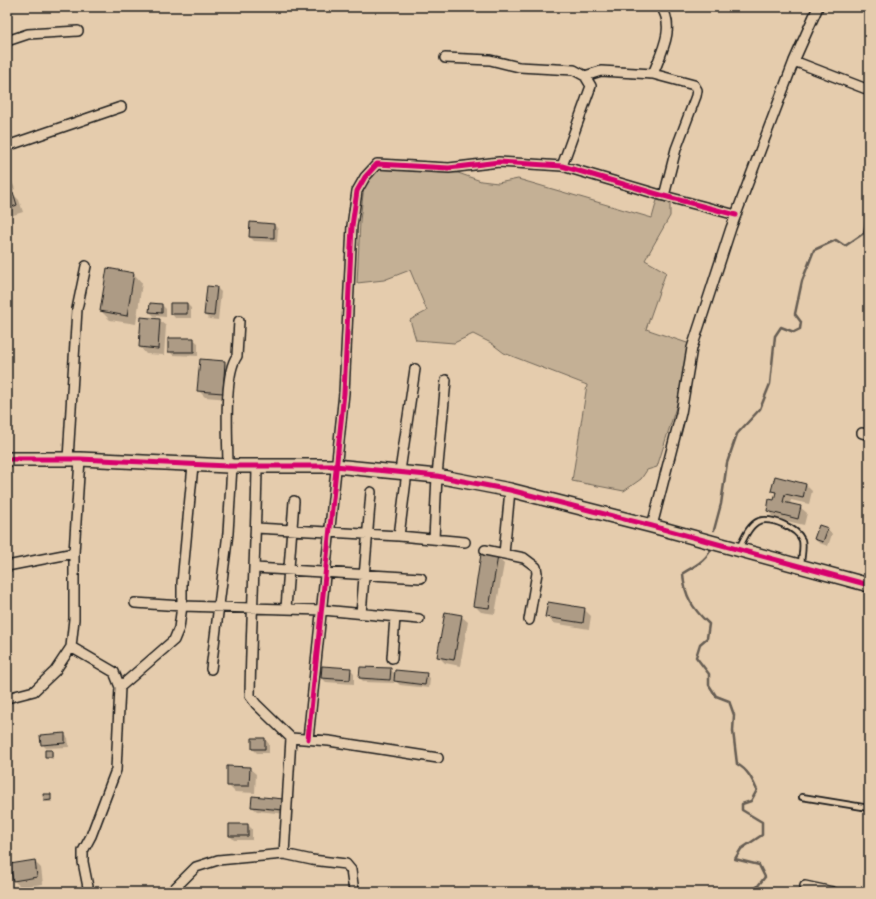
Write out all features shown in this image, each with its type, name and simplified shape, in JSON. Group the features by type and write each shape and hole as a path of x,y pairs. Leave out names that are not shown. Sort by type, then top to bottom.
{"street":[{"path":"654,74 668,32 666,13 661,7"},
{"path":"652,526 681,413 692,348 736,215 794,62 818,7"},
{"path":"7,41 28,34 78,31"},
{"path":"445,58 490,60 519,67 574,70 585,76 591,86 562,166"},
{"path":"794,62 869,90"},
{"path":"585,76 601,71 654,74 694,85 697,90 676,149 664,196"},
{"path":"7,146 121,107"},
{"path":"308,739 313,683 323,610 324,573 344,393 352,226 357,191 365,177 377,164 450,168 499,162 562,166 664,196 736,215"},
{"path":"7,698 34,691 55,671 71,647 74,619 74,459 77,308 86,266"},
{"path":"211,669 228,533 230,466 229,377 237,356 239,321"},
{"path":"399,536 415,368"},
{"path":"434,539 437,476 446,380"},
{"path":"7,458 74,459 230,466 335,466 437,476 510,490 652,526 869,585"},
{"path":"120,687 174,640 179,628 193,465"},
{"path":"257,466 250,696 256,704 291,738 308,739 438,758"},
{"path":"504,554 510,490"},
{"path":"361,614 371,492"},
{"path":"286,608 294,501"},
{"path":"256,528 399,536 465,542"},
{"path":"485,550 524,558 536,567 537,573 529,620"},
{"path":"7,566 74,553"},
{"path":"255,568 421,578"},
{"path":"135,603 182,606 323,610 419,619"},
{"path":"392,658 395,617"},
{"path":"71,647 114,672 120,687 116,770 91,836 83,851 83,862 89,892"},
{"path":"284,854 291,738"},
{"path":"171,892 196,867 218,860 284,854 312,860 346,864 351,870 354,892"},
{"path":"804,886 833,892"}],"lane":[{"path":"738,550 750,528 760,521 770,521 791,528 803,541 801,566"},
{"path":"802,797 869,808"}],"shaded area":[{"path":"386,167 458,173 481,181 498,183 518,179 652,218 657,200 670,203 670,216 645,260 666,272 646,329 690,344 683,385 657,467 647,470 641,479 624,491 572,481 587,385 504,353 491,343 473,334 454,343 416,340 410,320 427,311 410,270 384,280 357,283 360,221 364,186 376,168"}],"building":[{"path":"13,192 17,205 7,209 7,194"},
{"path":"250,222 274,224 274,238 249,237"},
{"path":"107,268 134,273 127,316 100,311"},
{"path":"207,286 217,287 214,316 204,315"},
{"path":"150,303 162,304 162,313 149,312"},
{"path":"170,303 187,303 187,314 170,314"},
{"path":"141,317 160,319 158,349 139,347"},
{"path":"168,338 194,338 194,352 168,352"},
{"path":"200,359 225,361 223,393 197,391"},
{"path":"775,476 806,484 803,498 785,494 783,502 801,506 798,519 767,511 769,499 774,500 776,492 771,491"},
{"path":"819,525 828,528 823,542 814,539"},
{"path":"481,554 498,556 489,608 473,606"},
{"path":"548,602 585,608 583,623 545,617"},
{"path":"445,612 462,615 454,660 437,657"},
{"path":"322,666 351,668 350,680 321,678"},
{"path":"360,667 391,668 390,680 359,678"},
{"path":"395,670 427,673 425,685 394,681"},
{"path":"65,733 65,743 41,745 40,735"},
{"path":"252,738 265,738 265,749 252,749"},
{"path":"45,750 52,750 52,757 45,757"},
{"path":"227,766 250,767 249,786 227,786"},
{"path":"43,794 51,794 51,800 44,801"},
{"path":"252,796 284,799 283,810 251,807"},
{"path":"229,824 248,824 248,836 229,836"},
{"path":"35,860 37,877 13,881 10,864"}],"waterway":[{"path":"714,530 721,504 727,463 737,434 760,409 770,384 775,336 781,327 794,332 800,329 801,322 795,314 802,281 814,250 836,240 845,246 864,233 866,222 869,221"},
{"path":"711,546 708,555 704,559 683,573 685,589 690,602 709,624 707,638 700,644 696,657 709,674 709,685 716,696 729,701 734,715 733,731 737,764 747,772 757,790 751,801 742,804 742,810 762,822 762,835 741,849 735,859 759,865 765,877 757,887 747,892"}],"cycle path":[{"path":"308,739 344,393 352,226 357,191 365,177 377,164 449,168 499,162 562,166 664,196 736,215"},
{"path":"7,459 80,459 228,466 335,466 437,476 510,490 652,526 869,585"}]}
